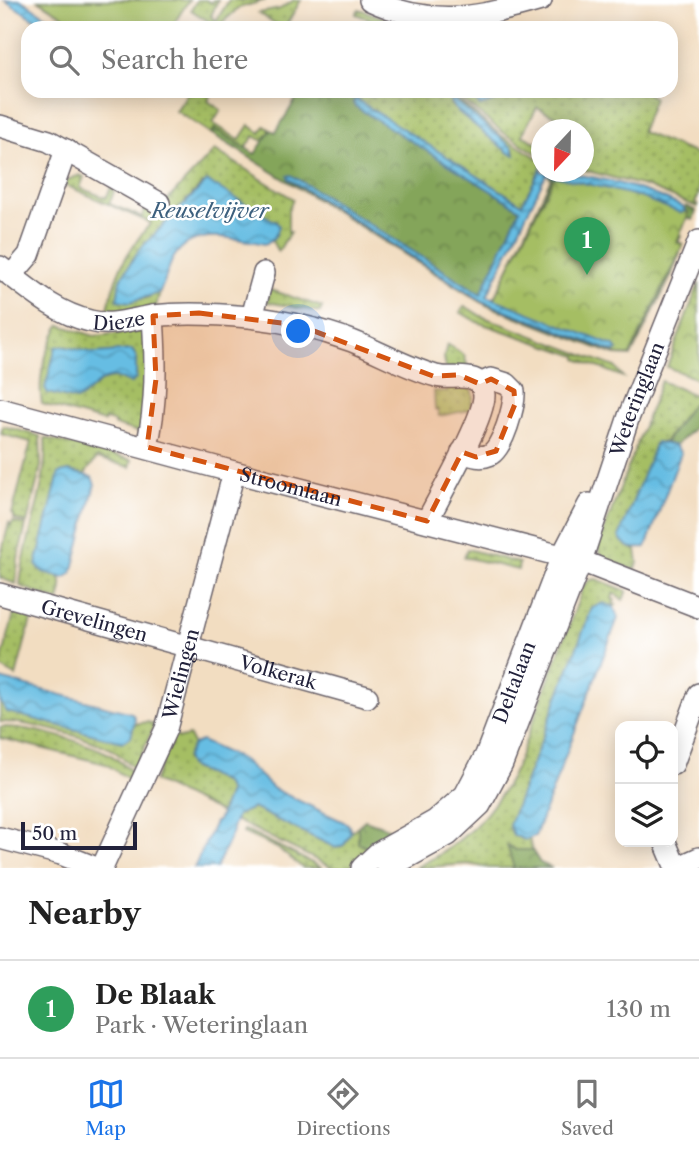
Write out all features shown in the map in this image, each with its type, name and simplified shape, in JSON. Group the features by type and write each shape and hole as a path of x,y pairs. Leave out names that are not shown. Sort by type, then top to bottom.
{"street":[{"path":"370,0 388,8 430,17 476,17 541,0"},
{"path":"0,126 49,141 159,203"},
{"path":"5,271 29,255 66,150"},
{"name":"Weteringlaan","path":"572,558 699,242"},
{"name":"Dieze","path":"5,271 47,304 94,322 117,324 153,316 200,313 252,317 298,325 350,340 433,376 441,378 460,375 480,384 491,379 507,384 514,390 515,404 496,450 487,456 476,457 463,452"},
{"path":"252,317 264,272"},
{"path":"147,447 153,418 156,379 153,316"},
{"path":"427,521 463,452 481,408 484,395 480,384"},
{"name":"Stroomlaan","path":"0,409 572,558 699,607"},
{"name":"Wielingen","path":"102,868 166,729 234,472"},
{"name":"Deltalaan","path":"362,868 379,853 435,821 465,795 486,755 572,558"},
{"name":"Deltalaan","path":"388,868 448,835 480,806 502,764 572,558"},
{"name":"Grevelingen","path":"0,594 188,647"},
{"name":"Volkerak","path":"188,647 367,697"},
{"path":"678,751 699,694"},
{"path":"0,838 61,854 96,868"},
{"path":"667,847 677,868 699,858"}],"highlighted area":[{"path":"199,313 298,325 433,376 459,375 480,384 491,379 514,391 515,404 496,451 476,457 462,452 427,521 147,447 156,379 153,316"}],"green space":[{"path":"38,0 189,0 176,21 71,21"},
{"path":"197,0 211,3 218,0 211,16 216,21 208,21 191,10"},
{"path":"229,0 266,0 239,8 224,21 216,21"},
{"path":"294,0 301,0 289,21 271,21 259,13 280,9"},
{"path":"359,9 396,21 376,21 356,14"},
{"path":"184,98 210,98 208,101 221,110 213,123 239,140 249,125 260,133 265,126 271,130 263,141 254,136 246,148 215,129 212,134 176,111"},
{"path":"297,98 356,98 358,99 353,102 355,106 520,209 481,294 294,177 289,179 475,297 498,308 494,300 549,182 577,182 685,211 686,206 696,211 693,220 687,218 682,230 677,228 675,234 681,236 678,242 683,244 671,276 631,356 615,355 486,305 212,134 215,129 255,154 271,130 276,132"},
{"path":"353,98 455,98 502,136 531,154 531,182 534,182 522,204","holes":["454,100 513,148 515,153 509,153 455,109 450,104"]},
{"path":"460,98 475,98 480,106 503,98 654,98 641,132 699,155 699,194 695,203 698,205 697,207 648,187 594,173 594,119 561,119 537,107 522,135 531,140 531,150 504,133"},
{"path":"215,150 293,199 288,211 290,232 278,252 272,241 279,226 202,184 132,260 117,300 128,301 152,296 161,289 154,313 106,320 112,292 126,257 151,223 65,185 67,180 80,175 84,177 80,188 106,198 111,188 115,189 109,204 142,217 146,206 155,213"},
{"path":"552,182 594,182 648,195 689,213 677,242 683,245 630,355 619,355 490,306"},
{"path":"699,283 699,380 667,367"},
{"path":"268,289 322,307 320,312 267,302"},
{"path":"465,306 481,316 615,367 623,377 577,359 577,356 477,322 460,312"},
{"path":"60,325 94,336 151,330 143,429 139,432 114,425 114,422 105,419 104,422 42,404 42,373","holes":["62,346 86,353 128,350 135,354 136,379 131,382 106,379 76,400 48,393"]},
{"path":"447,344 464,355 468,368 446,370 444,357"},
{"path":"661,381 699,397 699,407 692,405 664,442 656,442 626,546 636,550 638,563 635,570 602,556 598,546"},
{"path":"448,386 468,388 472,391 470,410 439,416 438,410 435,410 434,391 447,392"},
{"path":"692,404 699,407 699,423 675,446 665,443"},
{"path":"3,426 40,436 41,466 27,523 14,519 12,514 31,442 1,434"},
{"path":"45,438 132,460 130,467 97,458 84,475 69,471 36,565 44,572 60,577 62,588 59,601 20,586 40,494"},
{"path":"13,522 26,525 18,559 16,584 0,578 0,559 9,523 11,526"},
{"path":"467,549 519,563 518,570 464,557"},
{"path":"596,579 627,591 623,600 614,593 614,607 604,604 592,608 509,825 513,835 525,840 529,838 532,850 516,850 508,846 514,868 489,868 468,864 415,868 447,849 475,826 487,814 507,784 516,767 584,585"},
{"path":"16,606 33,612 16,676 0,667"},
{"path":"0,701 7,712 131,737 134,724 155,724 135,769 114,751 90,741 41,727 0,722"},
{"path":"0,727 55,735 97,748 111,755 133,773 130,780 106,764 0,738"},
{"path":"174,735 180,738 189,736 193,744 187,756 189,766 225,783 229,792 221,813 154,781"},
{"path":"253,808 336,848 344,845 349,833 358,826 358,843 370,849 348,868 333,868 235,820 237,815"},
{"path":"365,820 401,833 370,849 358,843 358,826"},
{"path":"244,830 322,868 303,868 277,848 243,833"},
{"path":"507,845 516,850 532,850 540,863 552,868 514,868"}],"water":[{"path":"4,0 21,0 54,21 38,21"},
{"path":"475,98 503,98 480,106"},
{"path":"356,99 522,204 534,182 542,182 487,296 614,346 618,350 614,352 484,302 289,179 288,176 291,175 481,294 520,209 355,106 353,102"},
{"path":"454,100 512,147 515,155 455,109 450,101"},
{"path":"594,178 614,182 650,193 683,207 685,211 681,213 637,196 579,182 594,182"},
{"name":"Reuselvijver","path":"207,181 276,222 279,226 274,237 265,244 228,237 192,241 182,247 174,257 159,293 130,302 117,300 120,280 139,250"},
{"path":"56,347 95,353 132,350 136,356 136,379 131,383 120,379 105,379 76,400 48,393 45,388"},
{"path":"656,442 675,446 681,453 646,547 634,548 624,544 619,537"},
{"path":"69,471 92,477 95,484 72,573 64,578 43,572 36,565 59,473"},
{"path":"603,603 614,607 618,618 535,836 525,840 513,835 509,825 592,608"},
{"path":"0,679 132,713 135,719 131,737 122,742 7,712 0,701"},
{"path":"201,741 243,760 274,789 348,824 351,832 344,845 336,848 253,808 237,815 233,831 216,868 194,868 215,822 218,821 229,792 225,783 189,766 186,758 193,744"}],"place":[{"name":"De Blaak","path":"587,275"}]}
